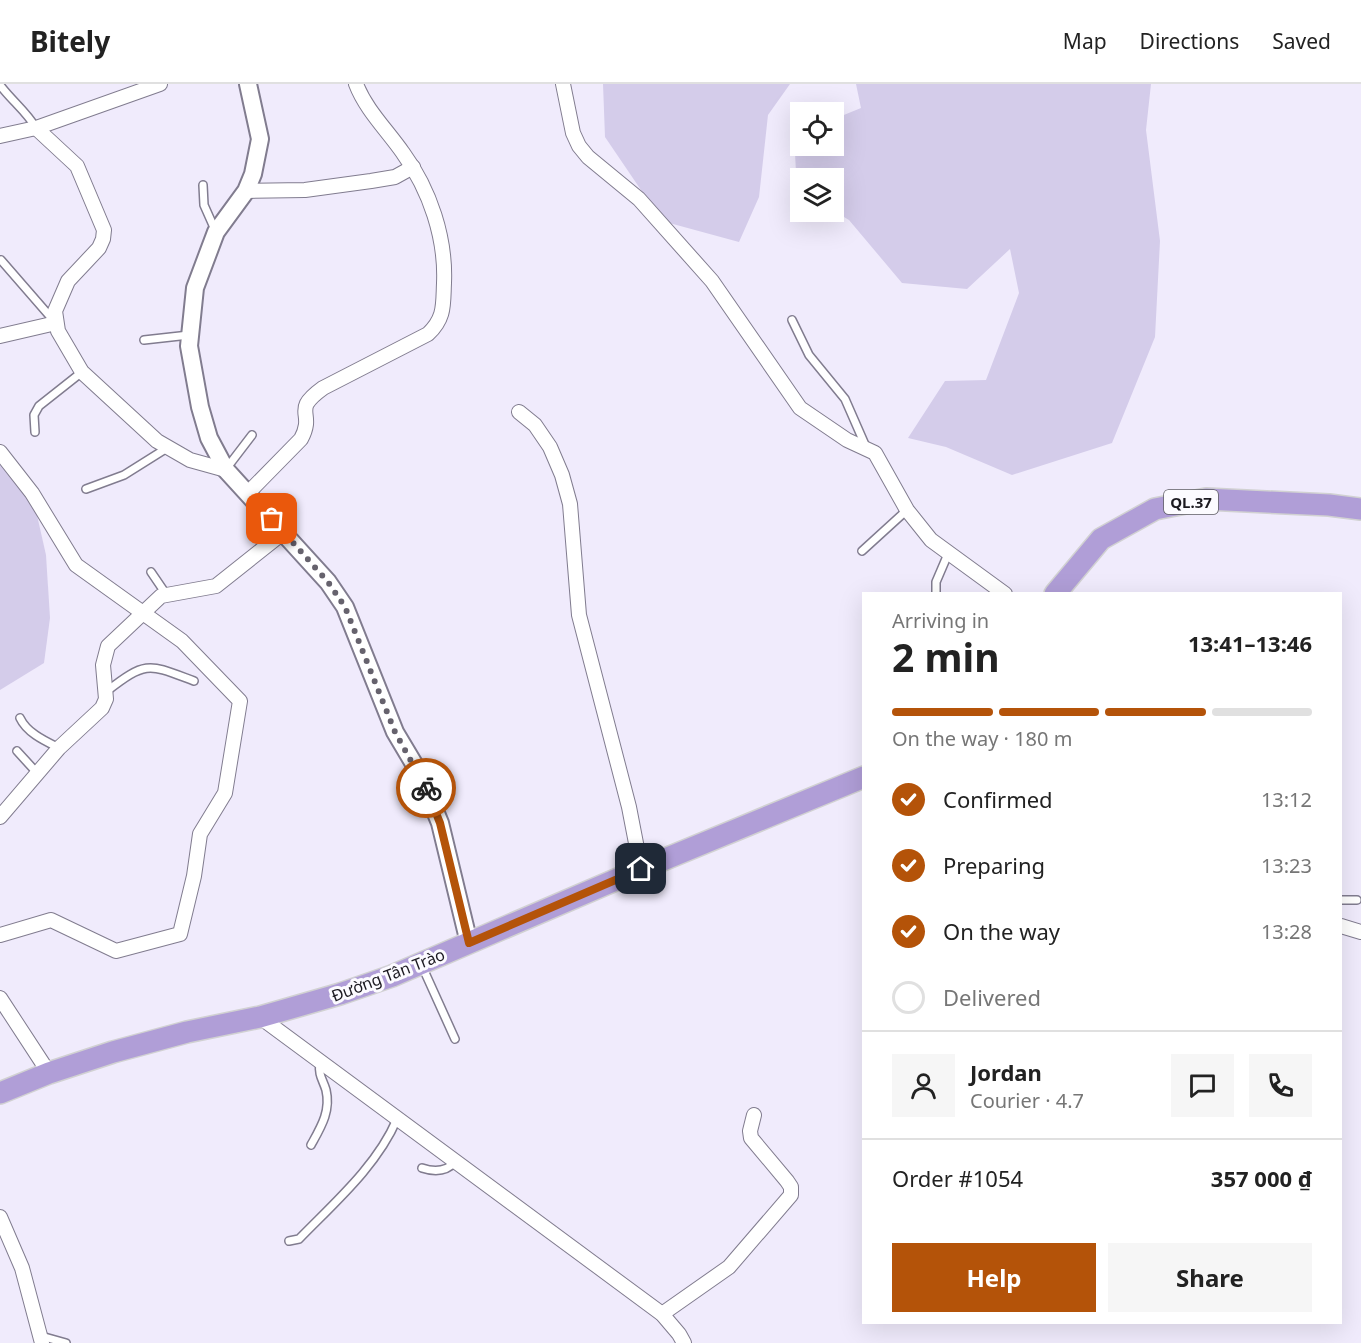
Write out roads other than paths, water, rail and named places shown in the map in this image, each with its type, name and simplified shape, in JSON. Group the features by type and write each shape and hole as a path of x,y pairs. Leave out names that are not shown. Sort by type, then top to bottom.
{"highway":[{"name":"QL.37","path":"1060,592 1101,539 1155,509 1206,500 1329,505 1361,509"},
{"name":"Đường Tân Trào","path":"0,1093 49,1073 187,1032 260,1017 340,994 421,964 641,869 862,778"}],"street":[{"path":"0,136 36,128 160,84"},
{"path":"248,84 260,139 254,174 246,191 216,232 195,288 189,334 200,407 209,438 226,470 328,582 345,607 395,732 420,774 440,823 469,943"},
{"path":"248,493 301,439 306,428 304,407 307,400 323,388 428,334 439,324 443,310 445,258 427,194 413,167 375,118 356,84"},
{"path":"563,84 573,133 588,157 639,198 712,281 800,408 812,419 847,440 866,448 878,458 907,510 931,540 1002,592"},
{"path":"36,128 77,166 104,230 99,248 68,281 55,311 56,322 82,372 167,448 190,460 226,470"},
{"path":"246,191 305,190 371,181 395,177 413,167"},
{"path":"0,336 56,322"},
{"path":"519,412 535,425 545,439 562,475 570,504 579,615 629,807 641,869"},
{"path":"0,452 32,493 76,565 182,641 240,701 225,793 200,834 180,933 116,951 51,920 0,935"},
{"path":"0,817 59,748 102,708 106,691 103,665 108,646 141,612 166,594 216,586 284,532"},
{"path":"1342,926 1361,932"},
{"path":"0,998 49,1073"},
{"path":"260,1017 662,1314 680,1334 684,1343"},
{"path":"662,1314 729,1267 791,1195 791,1187 787,1181 751,1138 750,1131 754,1115"},
{"path":"0,1217 22,1268 41,1339"}],"lane":[{"path":"0,85 13,104 30,118 36,128"},
{"path":"203,185 204,205 216,232"},
{"path":"1,260 56,322"},
{"path":"792,320 809,355 845,399 866,448"},
{"path":"144,340 189,334"},
{"path":"35,432 34,415 39,406 82,372"},
{"path":"226,470 252,435"},
{"path":"86,489 124,475 167,448"},
{"path":"862,551 907,510"},
{"path":"936,592 936,582 948,554"},
{"path":"151,572 166,594"},
{"path":"106,691 136,670 149,666 194,681"},
{"path":"20,718 24,726 33,733 59,748"},
{"path":"17,751 38,774"},
{"path":"1342,900 1357,900"},
{"path":"421,964 455,1039"},
{"path":"311,1145 327,1113 326,1090 319,1077 320,1063"},
{"path":"289,1241 299,1239 360,1175 380,1151 397,1119"},
{"path":"422,1168 438,1171 452,1166 455,1162"},
{"path":"41,1339 66,1343"}]}
